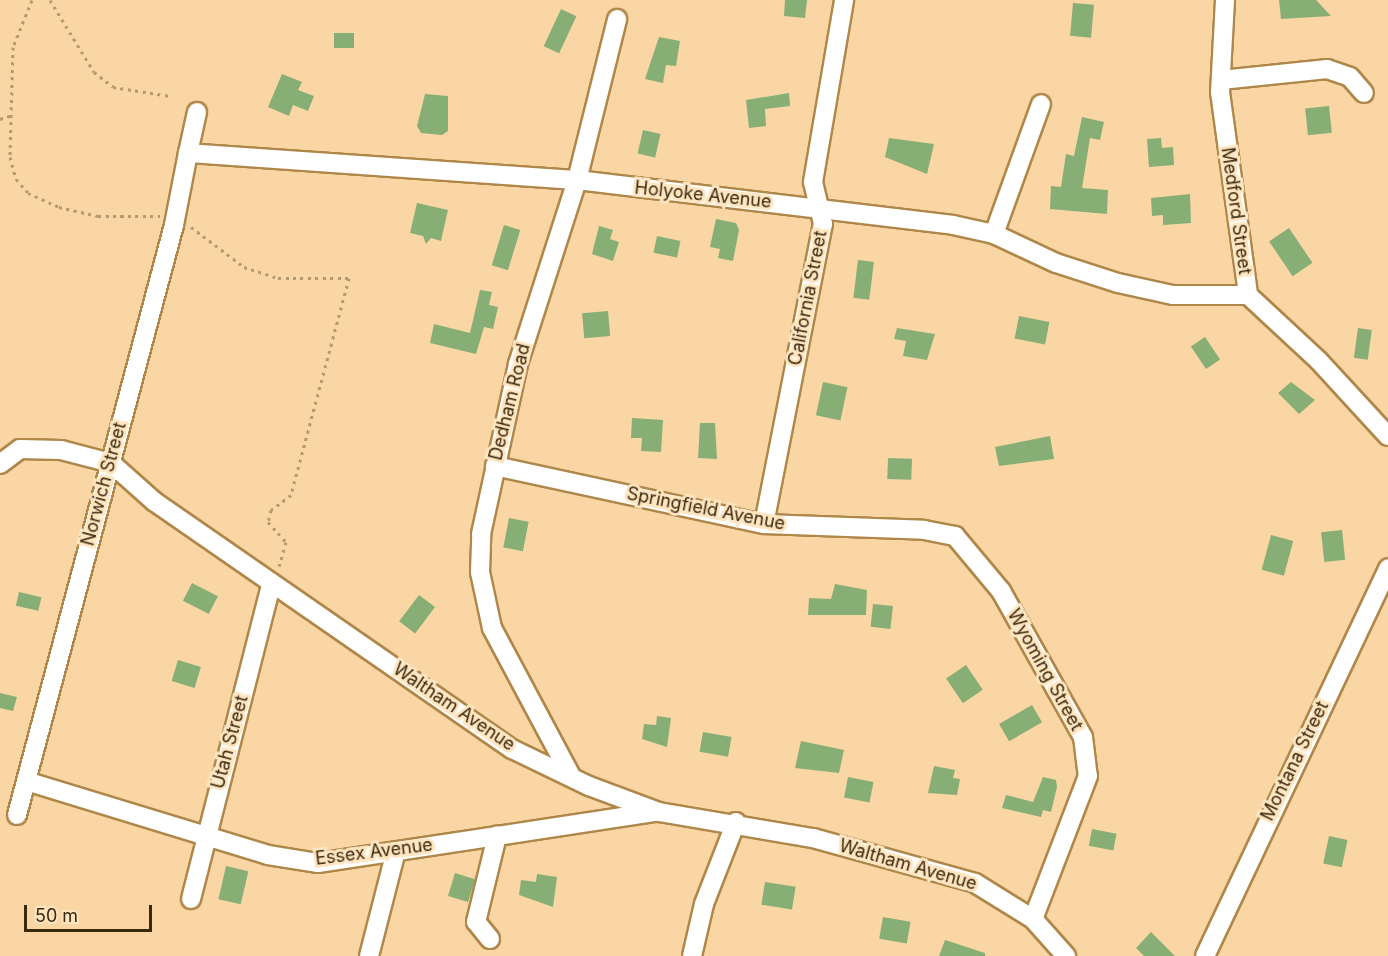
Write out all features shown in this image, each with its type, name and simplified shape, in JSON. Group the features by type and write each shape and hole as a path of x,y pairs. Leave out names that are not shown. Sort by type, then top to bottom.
{"street":[{"name":"California Street","path":"764,524 823,224 813,182 844,0"},
{"name":"Medford Street","path":"1225,0 1221,80 1248,295 1303,345 1388,436"},
{"name":"Dedham Road","path":"571,776 502,652 484,600 481,534 518,364 577,180 617,19"},
{"path":"1221,80 1327,69 1350,77 1364,93"},
{"path":"994,234 1041,104"},
{"path":"188,153 197,112"},
{"name":"Holyoke Avenue","path":"188,153 577,180 821,209 994,234 1118,283 1173,295 1248,295"},
{"name":"Norwich Street","path":"17,815 175,219 188,153"},
{"path":"0,448 61,450 111,463"},
{"path":"0,464 20,449"},
{"name":"Waltham Avenue","path":"111,463 155,502 271,584 534,759 659,812 736,822 952,874 995,892 1033,920 1066,956"},
{"name":"Springfield Avenue","path":"495,466 764,524 924,530 955,536 1001,591"},
{"name":"Montana Street","path":"1205,956 1388,568"},
{"name":"Utah Street","path":"191,899 271,584"},
{"name":"Wyoming Street","path":"1001,591 1083,737 1088,776 1033,920"},
{"path":"534,759 550,735"},
{"name":"Essex Avenue","path":"26,781 206,834 268,855 318,862 659,812"},
{"path":"692,956 704,904 736,822"},
{"path":"490,939 476,922 497,836"},
{"path":"369,956 396,851"}],"path":[{"path":"32,0 13,47 10,157 16,180 28,192 98,216 175,219 244,267 278,278 349,278 291,495 271,510 268,522 286,542 271,584"},
{"path":"50,0 94,72 113,87 170,96"},
{"path":"0,119 12,115"}],"building":[{"path":"785,0 807,0 805,18 784,16"},
{"path":"1279,0 1316,0 1331,16 1281,19"},
{"path":"1073,3 1094,5 1091,38 1070,36"},
{"path":"561,9 576,16 559,53 544,46"},
{"path":"334,33 354,33 354,48 334,48"},
{"path":"659,37 680,41 676,66 666,65 663,83 645,79"},
{"path":"282,74 302,82 298,90 314,96 308,111 293,105 289,116 268,107"},
{"path":"789,93 790,106 765,109 766,126 749,128 746,100"},
{"path":"425,94 448,96 448,131 442,135 421,133 417,126"},
{"path":"1329,106 1332,133 1308,135 1305,109"},
{"path":"1082,117 1104,122 1100,140 1090,138 1082,188 1108,190 1107,214 1050,209 1051,186 1061,187 1066,154 1074,156"},
{"path":"643,130 661,134 655,157 638,153"},
{"path":"889,138 934,144 927,174 885,157"},
{"path":"1161,138 1162,148 1173,147 1174,165 1149,167 1147,139"},
{"path":"1190,194 1191,223 1163,225 1163,215 1152,216 1151,198"},
{"path":"417,203 448,210 441,241 431,238 426,244 423,236 410,233"},
{"path":"716,219 736,223 739,230 733,261 718,258 720,249 710,247"},
{"path":"504,225 520,230 508,270 492,265"},
{"path":"599,226 613,230 610,239 619,242 613,261 592,254"},
{"path":"1289,228 1312,263 1293,276 1269,241"},
{"path":"657,236 680,241 677,258 653,253"},
{"path":"858,260 874,262 869,300 853,298"},
{"path":"480,290 492,292 489,305 498,307 493,329 484,327 476,354 430,343 434,324 470,333"},
{"path":"608,311 610,336 584,338 582,313"},
{"path":"1019,316 1049,322 1045,344 1015,339"},
{"path":"897,328 935,334 927,360 903,356 906,341 894,339"},
{"path":"1358,328 1372,330 1368,360 1354,358"},
{"path":"1205,337 1220,359 1206,369 1191,347"},
{"path":"823,382 847,387 840,420 816,415"},
{"path":"1291,382 1315,400 1299,414 1278,393"},
{"path":"632,418 663,420 661,452 641,451 642,438 631,438"},
{"path":"700,423 715,423 717,459 698,458"},
{"path":"1050,436 1054,459 999,466 995,447"},
{"path":"888,458 912,459 911,480 887,479"},
{"path":"509,518 529,522 523,551 503,547"},
{"path":"1342,530 1345,560 1324,562 1321,532"},
{"path":"1271,535 1293,541 1284,576 1262,570"},
{"path":"192,583 218,596 209,614 183,601"},
{"path":"835,584 867,590 866,615 808,615 809,598 831,599"},
{"path":"19,592 41,597 38,611 16,606"},
{"path":"419,595 435,607 415,633 399,621"},
{"path":"873,604 893,606 890,629 871,627"},
{"path":"178,660 201,667 195,688 172,681"},
{"path":"966,665 983,690 963,703 946,678"},
{"path":"0,693 17,697 13,711 0,708"},
{"path":"1032,705 1042,722 1009,741 999,724"},
{"path":"657,716 671,718 667,747 642,739 644,724 656,725"},
{"path":"703,732 732,737 728,757 700,752"},
{"path":"801,741 844,750 839,773 795,768"},
{"path":"934,766 955,770 953,778 960,779 957,795 928,793"},
{"path":"848,777 874,782 870,803 844,798"},
{"path":"1043,777 1056,780 1057,787 1051,812 1043,810 1041,817 1002,808 1006,795 1033,802"},
{"path":"1092,829 1117,834 1113,850 1089,846"},
{"path":"1329,836 1348,840 1342,867 1323,863"},
{"path":"226,866 248,871 241,904 218,899"},
{"path":"455,873 475,879 468,902 448,896"},
{"path":"537,874 557,877 553,907 519,895 521,880 536,882"},
{"path":"765,882 796,887 792,910 761,905"},
{"path":"883,917 911,922 907,944 879,939"},
{"path":"1151,932 1175,956 1144,956 1136,948"},
{"path":"945,940 985,953 985,956 939,956"}]}
